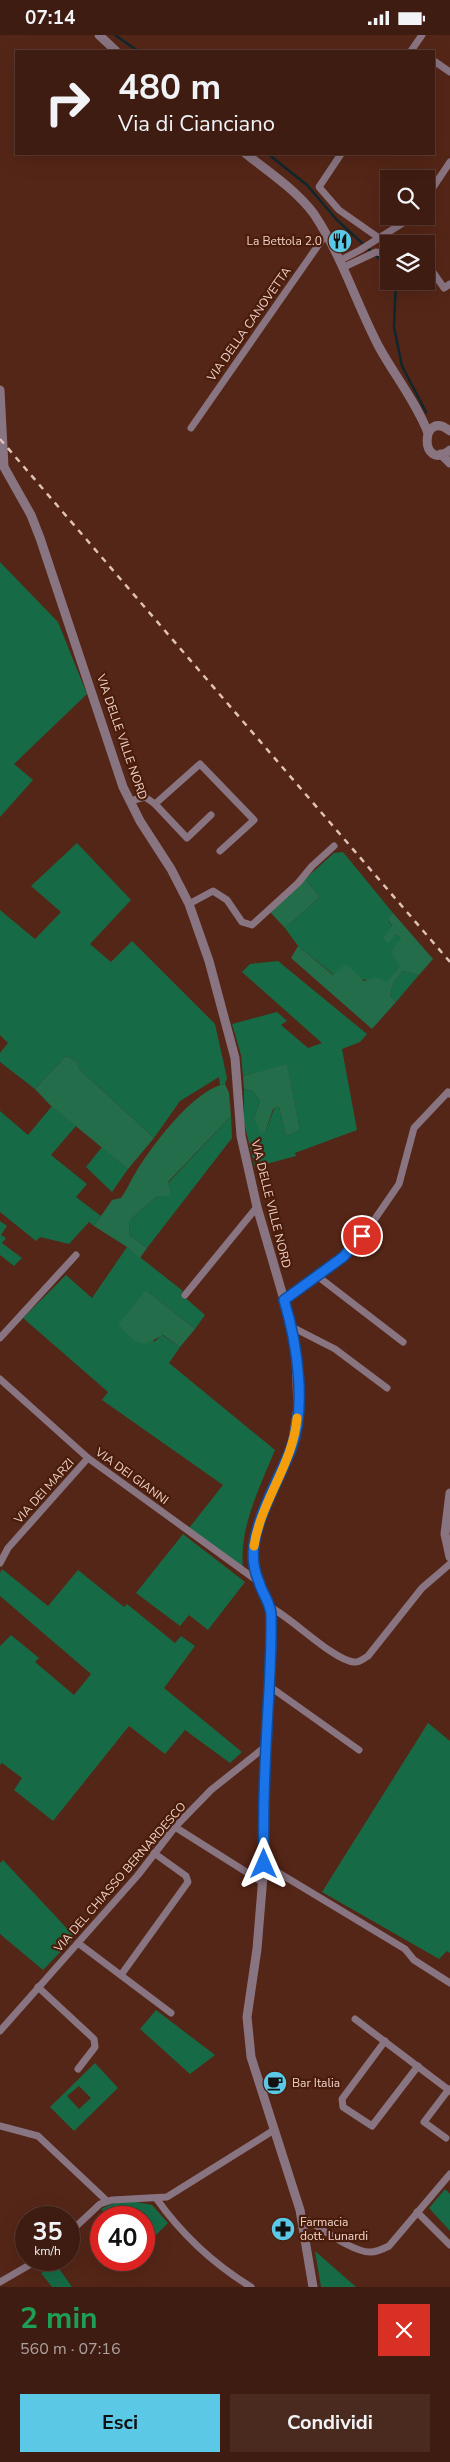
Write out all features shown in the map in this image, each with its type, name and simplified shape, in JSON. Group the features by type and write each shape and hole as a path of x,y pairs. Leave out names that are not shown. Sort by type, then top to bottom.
{"street":[{"path":"99,35 115,50"},
{"path":"414,50 422,35"},
{"path":"435,62 450,72"},
{"path":"247,155 296,194 313,214 343,264 380,348 422,418 428,433 426,442 429,449 446,452 450,463"},
{"path":"340,155 319,187 339,210 379,237"},
{"path":"435,184 450,162"},
{"path":"343,264 369,243 399,225"},
{"name":"VIA DELLA CANOVETTA","path":"191,428 326,234"},
{"path":"343,264 373,254 380,254"},
{"path":"435,274 444,288 450,284"},
{"name":"VIA DELLE VILLE NORD","path":"0,390 4,467 31,515 40,538 123,787 188,903 209,961 235,1058 241,1136 257,1207 292,1327 297,1368 296,1426 292,1447 257,1529 253,1559 259,1583 270,1607 272,1647 266,1747 264,1864 257,1949 248,2017 248,2037 251,2057 302,2217 313,2287"},
{"path":"422,418 450,431"},
{"path":"428,433 438,426"},
{"path":"155,804 200,764 254,820 220,851"},
{"path":"130,801 145,797 155,804 187,838 211,815"},
{"path":"188,903 213,891 227,900 242,922 252,925 298,883 312,866 334,846"},
{"path":"284,1300 343,1257 370,1226 399,1184 414,1128 448,1092 450,1094"},
{"path":"185,1295 257,1207"},
{"path":"0,1338 76,1255"},
{"path":"316,1275 403,1342"},
{"path":"292,1327 335,1349 387,1388"},
{"name":"VIA DEI GIANNI","path":"0,1379 88,1458 259,1583"},
{"name":"VIA DEI MARZI","path":"0,1563 8,1549 88,1458"},
{"path":"450,1493 445,1534 450,1557"},
{"path":"270,1607 334,1653 352,1662 358,1662 368,1656 422,1588 450,1564"},
{"path":"269,1686 359,1750"},
{"name":"VIA DEL CHIASSO BERNARDESCO","path":"0,2031 138,1875 175,1827 212,1790 266,1747"},
{"path":"175,1827 262,1882"},
{"path":"121,1975 188,1882 186,1876 154,1853"},
{"path":"264,1864 396,1944 414,1960 450,1983"},
{"path":"78,1943 171,2013"},
{"path":"38,1987 94,2039 95,2047 78,2069"},
{"path":"355,2019 449,2090 424,2122 446,2137"},
{"path":"385,2041 342,2099 343,2107 372,2126 418,2066"},
{"path":"0,2126 38,2136 107,2201"},
{"path":"80,2223 100,2204 107,2201 156,2198 174,2194 274,2130"},
{"path":"302,2217 355,2248 369,2253 389,2246 450,2174"},
{"path":"156,2198 189,2240 251,2287"},
{"path":"417,2212 450,2245"},
{"path":"0,2282 19,2271"}],"green space":[{"path":"0,562 58,622 87,694 14,764 33,780 0,817"},
{"path":"77,843 131,900 90,944 111,962 132,941 215,1024 227,1078 225,1084 220,1085 219,1077 180,1101 154,1138 80,1070 76,1061 66,1056 35,1089 0,1062 0,1053 8,1043 0,1035 0,910 35,939 61,912 31,886"},
{"path":"343,852 393,913 387,918 396,934 402,939 400,966 387,983 334,975 298,946 285,928 320,897 305,879 334,853"},
{"path":"305,879 320,897 285,928 270,912"},
{"path":"393,913 433,959 419,975 403,971 393,983 390,996 396,1002 372,1029 291,958 298,946 333,975 346,964 364,981 375,977 387,982 400,966 391,952 401,938 396,934 388,944 383,938 392,926 387,918"},
{"path":"278,961 367,1034 360,1042 342,1049 357,1130 295,1153 296,1156 255,1167 244,1123 244,1089 253,1091 260,1101 254,1118 265,1132 274,1109 279,1107 286,1136 300,1130 287,1065 243,1076 241,1055 232,1024 277,1012 287,1021 281,1025 308,1048 322,1043 242,972 250,964"},
{"path":"403,971 419,975 396,1002 390,996 393,983"},
{"path":"66,1056 76,1061 80,1070 154,1138 128,1169 49,1104 35,1089"},
{"path":"287,1064 300,1130 286,1136 279,1107 273,1109 265,1132 260,1132 254,1118 260,1101 253,1091 244,1089 243,1076"},
{"path":"225,1084 229,1093 231,1116 168,1182 171,1193 169,1196 157,1196 130,1220 129,1235 147,1248 140,1258 127,1247 94,1226 112,1200 121,1198 143,1161 175,1120 200,1096 213,1088"},
{"path":"52,1106 76,1126 51,1155 87,1184 76,1197 101,1216 94,1226 89,1222 69,1244 40,1237 36,1241 0,1212 0,1111 28,1135"},
{"path":"231,1116 232,1138 147,1248 129,1235 130,1220 157,1196 171,1193 168,1183"},
{"path":"102,1147 128,1169 112,1192 86,1167"},
{"path":"0,1221 7,1226 1,1235 6,1238 2,1243 22,1258 14,1266 0,1255"},
{"path":"127,1247 183,1291 181,1294 205,1315 195,1329 146,1290 154,1342 162,1335 180,1347 169,1363 275,1450 247,1522 244,1537 243,1568 189,1528 223,1485 102,1400 108,1392 23,1318 66,1275 92,1298"},
{"path":"146,1290 195,1329 180,1347 163,1335 146,1344 136,1342 118,1325"},
{"path":"183,1534 245,1582 208,1630 189,1615 180,1626 136,1593"},
{"path":"2,1569 48,1606 78,1570 124,1607 127,1604 175,1643 181,1636 195,1646 164,1688 242,1752 230,1763 185,1730 165,1754 129,1726 53,1821 14,1790 22,1778 2,1763 0,1765 0,1646 11,1635 39,1658 35,1662 74,1695 91,1674 0,1596 0,1573"},
{"path":"428,1723 450,1741 450,1953 447,1951 439,1959 322,1892"},
{"path":"3,1860 75,1937 43,1970 0,1934 0,1863"},
{"path":"156,2010 215,2055 190,2074 140,2029"},
{"path":"95,2063 118,2088 74,2131 50,2107","holes":["79,2086 91,2098 79,2109 67,2096"]},
{"path":"445,2189 450,2194 450,2231 429,2208"},
{"path":"131,2201 153,2206 108,2206 114,2203"},
{"path":"155,2208 168,2223 155,2236"},
{"path":"315,2251 356,2287 321,2287"},
{"path":"44,2271 61,2271 72,2287 52,2287 41,2273"}],"waterway":[{"path":"115,35 137,50"},
{"path":"269,155 307,185 337,220 380,259"},
{"path":"396,290 394,327 402,366 426,412"}],"railway":[{"path":"0,439 450,962"}],"slow traffic":[{"path":"254,1546 257,1529 292,1447 297,1418"}],"place":[{"name":"La Bettola 2.0","path":"340,241"},
{"name":"Bar Italia","path":"275,2083"},
{"name":"Farmacia dott. Lunardi","path":"283,2229"}],"route":[{"path":"264,1864 263,1833 266,1747 272,1647 270,1607 259,1583 253,1559 257,1529 292,1447 296,1426 298,1407 296,1359 292,1327 284,1300 343,1257 362,1236"}]}
